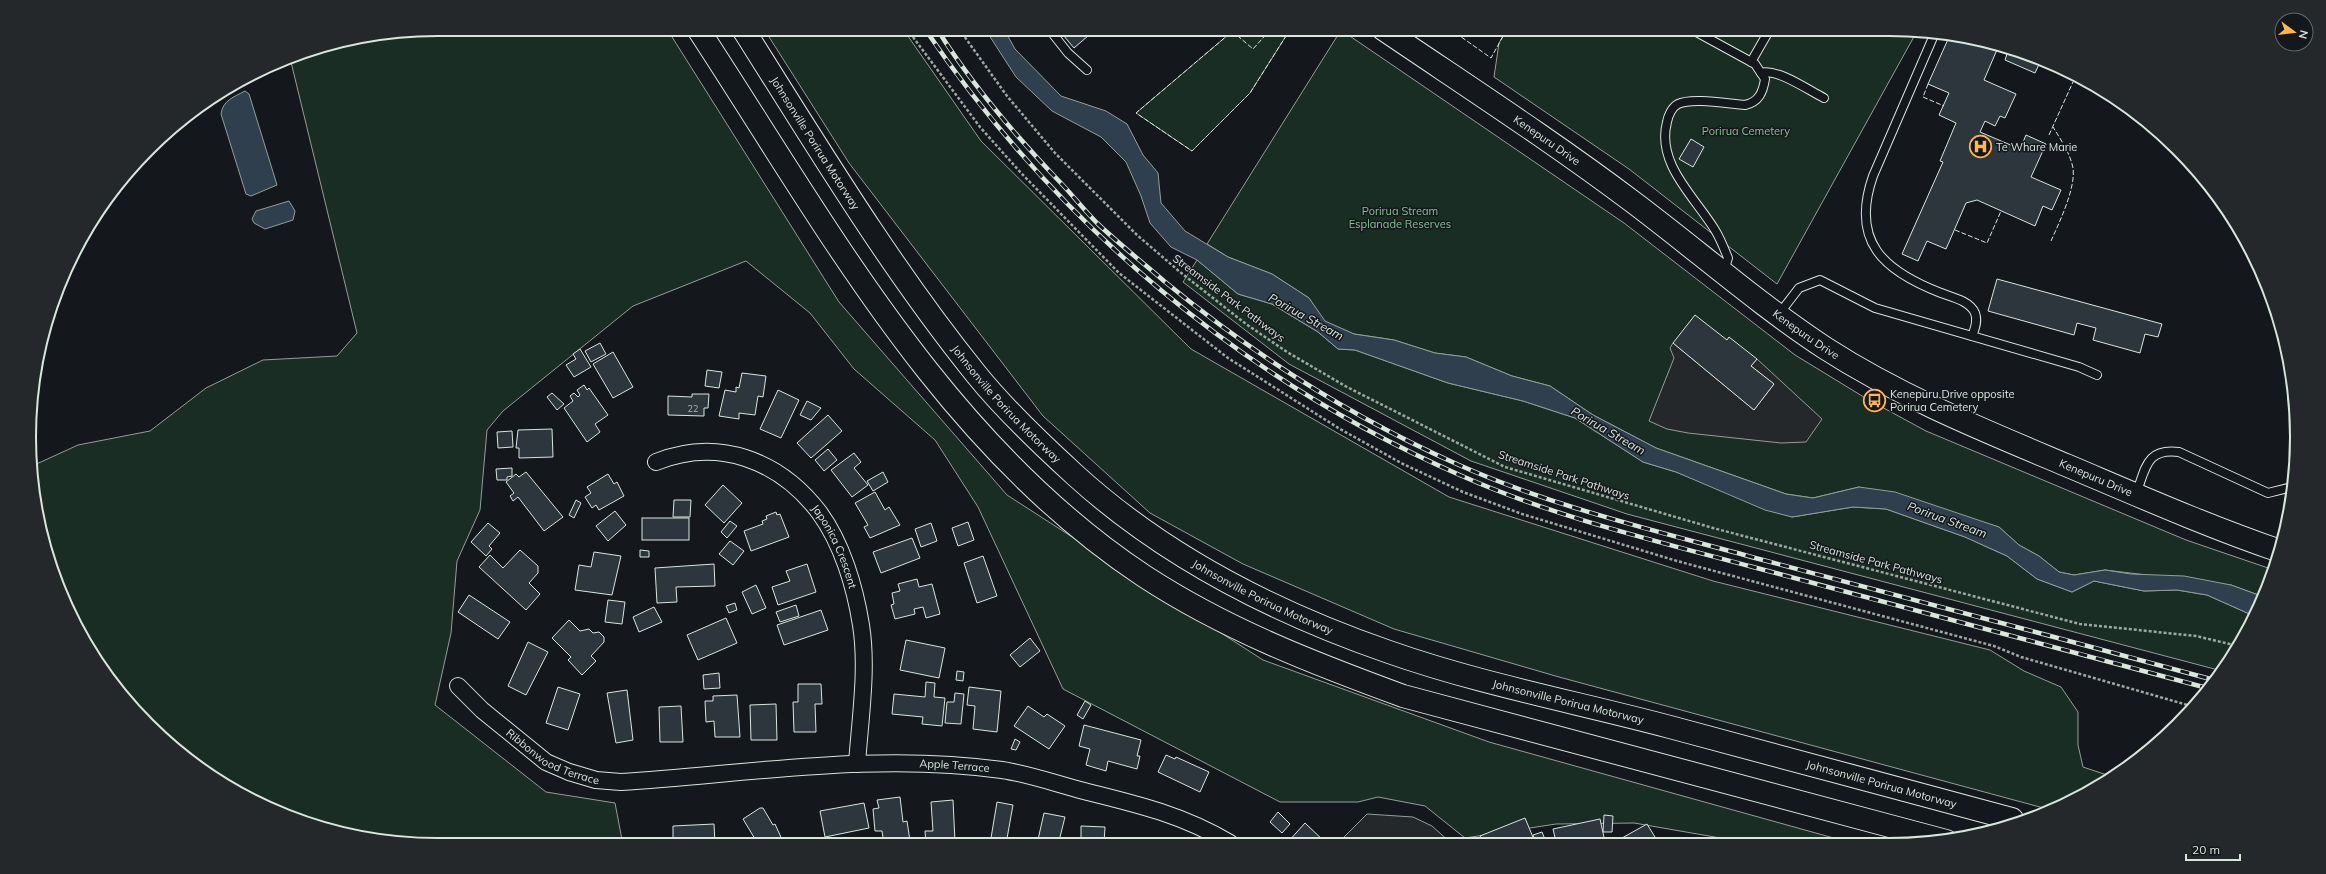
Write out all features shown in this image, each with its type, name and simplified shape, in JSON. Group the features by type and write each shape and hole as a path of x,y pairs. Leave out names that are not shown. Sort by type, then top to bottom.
{"main road":[{"path":"702,36 763,133 856,273 925,369 974,426 1030,484 1068,519 1144,576 1229,626 1319,665 1403,696 1927,836"},
{"name":"Johnsonville Porirua Motorway","path":"748,36 895,264 978,377 1030,431 1105,501 1141,528 1211,572 1258,598 1333,632 1392,653 1494,683 1669,727 2011,819"},
{"name":"Kenepuru Drive","path":"1392,36 1591,171 1778,315 1825,348 1904,394 1948,415 2136,494 2247,540 2274,549"}],"street":[{"name":"Japonica Crescent","path":"656,462 670,456 723,451 755,461 780,475 803,493 820,513 834,538 850,579 862,625 863,664 857,764"},
{"name":"Ribbonwood Terrace","path":"458,686 482,710 546,762 569,772 596,780 620,782 666,779"},
{"name":"Apple Terrace","path":"666,779 857,764 924,763 1004,770 1149,807 1182,818 1220,838"}],"lane":[{"path":"1055,36 1068,52 1087,70"},
{"path":"1704,36 1751,62 1765,79 1763,90 1752,103 1745,105 1689,102 1678,104 1670,114 1665,129 1665,144 1670,164 1716,231 1728,258 1723,272"},
{"path":"1751,62 1766,36"},
{"path":"1933,38 1873,176 1866,196 1866,224 1874,246 1891,268 1916,283 1955,298 1972,308 1976,321 1972,336"},
{"path":"1761,73 1768,70 1824,98"},
{"path":"1778,315 1799,288 1820,280 1869,306 2079,367 2097,375"},
{"path":"2136,494 2150,458 2156,454 2171,451 2180,452 2268,493 2287,488"}],"path":[{"path":"913,36 980,126 1021,173 1119,273 1228,358 1340,429 1403,464 1463,492 1522,514 1598,538 1994,646 2021,657 2187,705"},
{"name":"Streamside Park Pathways","path":"963,36 1007,96 1056,153 1137,234 1180,272 1246,324 1287,352 1347,387 1505,467 1713,528 2080,624 2196,636 2232,645"}],"green space":[{"path":"671,36 839,302 1007,495 1263,660 1489,742 1834,838 1720,838 1634,823 1556,824 1465,838 1425,806 1378,797 1358,802 1280,802 1063,689 978,507 935,440 854,369 810,313 746,261 633,306 503,411 487,430 480,510 457,561 451,633 435,705 546,792 615,803 622,838 411,837 385,835 359,830 308,817 260,797 236,784 193,755 153,721 119,681 90,638 77,614 57,566 44,515 39,489 37,464 78,445 150,431 206,388 263,360 337,356 357,333 291,64 308,57 359,44 385,39 411,37"},
{"path":"768,36 908,36 981,141 1191,349 1449,497 1713,581 1990,650 2024,671 2061,687 2078,712 2078,745 2083,767 2105,774 2066,797 2041,807 1559,677 1394,629 1243,564 1150,513 1043,416 849,163"},
{"path":"1227,36 1286,36 1250,93 1192,151 1136,113"},
{"name":"Porirua Stream Esplanade Reserves","path":"1337,36 1350,36 1624,223 1795,355 1867,399 1926,431 2186,540 2268,568 2257,594 2231,585 2105,570 2074,575 2059,572 2039,556 2019,545 1999,527 1859,487 1813,498 1786,494 1656,448 1593,415 1550,386 1512,376 1466,357 1435,353 1394,340 1354,334 1324,321 1309,298 1272,274 1228,257 1207,244"},
{"name":"Porirua Cemetery","path":"1503,36 1914,37 1777,284 1629,169 1494,77 1499,43"},
{"path":"1197,260 1238,294 1272,304 1318,332 1338,349 1355,350 1448,383 1523,401 1575,418 1643,462 1676,472 1792,517 1853,507 1886,509 1965,537 2007,556 2037,579 2072,592 2094,581 2144,591 2177,590 2207,595 2249,614 2236,638 2215,669 1627,514 1471,461 1289,364 1183,282"}],"shaded area":[{"path":"1673,343 1754,410 1774,384 1751,366 1757,359 1822,419 1806,442 1781,443 1688,433 1667,429 1649,421 1674,358 1670,348"},
{"path":"1367,814 1413,817 1432,826 1445,838 1343,838"}],"water":[{"name":"Porirua Stream","path":"990,36 1008,36 1015,49 1061,96 1106,111 1127,124 1143,155 1158,173 1161,203 1185,231 1228,257 1272,274 1309,298 1325,321 1354,334 1394,340 1435,353 1466,357 1512,376 1550,386 1593,415 1656,448 1786,494 1813,498 1859,487 1895,492 1999,527 2019,545 2039,556 2059,572 2074,575 2105,570 2131,574 2184,576 2231,585 2257,594 2249,614 2207,595 2177,590 2144,591 2094,581 2072,592 2037,579 2007,556 1965,537 1886,509 1853,507 1792,517 1765,510 1676,472 1643,462 1575,418 1523,401 1448,383 1355,350 1338,349 1318,332 1272,304 1238,294 1197,260 1171,247 1150,223 1141,196 1126,162 1101,137 1052,111 1016,77"},
{"path":"245,91 249,94 277,185 251,196 246,194 221,114 224,105 227,102"},
{"path":"289,201 295,211 293,220 265,229 254,223 252,219 256,211"}],"building":[{"path":"1064,36 1088,36 1074,48"},
{"name":"Te Whare Marie","path":"1948,40 1996,51 1984,80 2016,94 2005,118 2000,116 1995,126 1985,121 1980,132 2020,149 2026,135 2046,144 2031,177 2061,190 2052,210 2043,206 2035,226 1977,200 1966,203 1946,249 1927,241 1918,261 1902,254 1943,162 1940,161 1956,123 1939,115 1949,93 1928,84"},
{"path":"2007,54 2038,66 2035,73 2005,60"},
{"path":"1691,139 1704,147 1693,167 1679,159"},
{"path":"1997,279 2162,324 2158,337 2145,334 2140,353 2093,340 2096,328 2077,323 2074,335 1988,311"},
{"path":"1695,315 1727,340 1729,337 1757,359 1751,366 1774,384 1754,410 1673,343"},
{"path":"600,343 606,354 591,362 585,351"},
{"path":"580,349 591,367 574,377 566,365 576,359 573,354"},
{"path":"613,352 633,387 613,398 593,364"},
{"path":"707,370 722,372 719,388 705,386"},
{"path":"742,373 766,376 763,397 758,396 755,415 739,413 739,419 719,416 725,390 736,392 736,387 739,388"},
{"path":"584,385 587,390 589,388 608,415 595,424 600,432 587,442 564,408 573,401 570,396 574,393 578,397 580,395 577,390"},
{"path":"778,390 799,400 781,438 760,429"},
{"path":"552,393 564,404 557,410 547,397"},
{"path":"692,394 709,394 708,408 704,408 704,416 668,415 668,396 692,397"},
{"path":"807,401 821,408 811,420 800,415"},
{"path":"828,415 842,431 811,458 797,443"},
{"path":"552,429 553,457 519,458 519,448 516,448 518,430"},
{"path":"512,431 513,447 498,448 497,432"},
{"path":"828,449 837,460 824,471 815,460"},
{"path":"854,453 861,462 854,468 868,485 852,497 831,470"},
{"path":"512,468 512,476 507,477 507,480 497,480 496,469"},
{"path":"526,472 563,517 544,531 518,497 513,501 510,496 514,493 506,482 516,474 519,477"},
{"path":"883,472 888,482 873,491 867,481"},
{"path":"608,474 614,484 617,482 624,496 599,510 596,505 592,508 585,497 591,493 587,487"},
{"path":"723,485 742,503 724,523 705,505"},
{"path":"875,492 885,510 889,507 900,525 870,538 864,527 868,525 855,503"},
{"path":"576,500 581,503 574,518 569,515"},
{"path":"674,500 691,500 690,517 673,517"},
{"path":"615,511 626,525 608,541 596,526"},
{"path":"776,512 777,515 780,514 789,537 751,551 744,531 763,524 762,521 767,519 766,516"},
{"path":"642,518 689,518 689,540 642,540"},
{"path":"730,521 737,526 727,538 721,532"},
{"path":"968,522 974,540 958,546 952,528"},
{"path":"488,523 500,533 489,546 492,549 486,556 471,542"},
{"path":"931,523 937,541 921,547 915,529"},
{"path":"912,538 920,558 881,573 873,552"},
{"path":"730,541 744,551 733,565 719,554"},
{"path":"520,550 538,566 538,573 529,583 540,594 526,610 479,567 490,555 503,568"},
{"path":"640,550 649,551 649,557 640,557"},
{"path":"594,552 621,556 612,595 575,590 579,565 591,567"},
{"path":"983,556 997,596 977,603 964,563"},
{"path":"714,564 715,586 676,587 677,602 657,603 655,568"},
{"path":"807,564 816,592 778,605 772,587 790,581 786,571"},
{"path":"917,579 919,587 932,584 940,614 926,618 923,607 914,609 915,614 895,619 891,605 894,604 892,593 900,591 898,584"},
{"path":"756,585 766,608 752,614 742,592"},
{"path":"469,595 510,622 498,639 458,612"},
{"path":"608,600 625,602 622,624 605,622"},
{"path":"735,603 737,610 729,613 726,606"},
{"path":"796,605 799,616 780,622 776,612"},
{"path":"654,607 662,622 639,632 633,617"},
{"path":"821,610 828,630 784,645 777,625"},
{"path":"726,618 737,643 698,660 687,635"},
{"path":"569,620 580,631 589,629 593,633 599,632 604,637 604,642 591,656 596,661 582,675 568,660 571,657 552,638"},
{"path":"1030,638 1040,651 1020,667 1010,655"},
{"path":"906,640 945,648 939,678 900,670"},
{"path":"528,642 548,652 526,695 508,686"},
{"path":"957,671 964,672 963,681 956,680"},
{"path":"719,673 720,688 704,689 703,675"},
{"path":"926,682 935,683 934,697 945,698 942,726 922,724 923,717 892,714 894,694 925,697"},
{"path":"798,684 821,684 822,704 815,704 816,732 794,732 793,702 798,702"},
{"path":"558,687 580,694 568,730 546,723"},
{"path":"969,687 1001,691 997,732 973,729 975,706 967,705"},
{"path":"627,690 633,740 616,743 607,693"},
{"path":"955,693 964,694 961,724 945,723 947,702 954,702"},
{"path":"737,695 740,737 715,737 714,721 706,722 705,701 713,701 713,696"},
{"path":"1085,701 1091,705 1083,719 1077,715"},
{"path":"776,704 777,740 751,740 750,705"},
{"path":"681,706 683,742 660,742 659,707"},
{"path":"1028,706 1044,717 1047,714 1065,726 1049,749 1014,726"},
{"path":"1084,725 1141,740 1137,756 1140,756 1137,769 1108,761 1106,771 1086,765 1090,749 1079,746"},
{"path":"1015,739 1020,742 1016,750 1011,749"},
{"path":"1166,755 1175,759 1176,757 1209,772 1200,792 1158,772"},
{"path":"900,797 903,822 907,821 910,838 883,838 882,831 875,831 873,809 879,808 877,800"},
{"path":"953,800 955,838 926,838 925,831 933,831 931,802"},
{"path":"997,802 1013,805 1007,838 991,838"},
{"path":"864,803 869,828 825,837 820,811"},
{"path":"760,808 763,808 773,825 775,824 781,838 754,838 743,819"},
{"path":"1278,812 1290,824 1282,833 1270,822"},
{"path":"1044,813 1065,817 1060,838 1038,838"},
{"path":"1604,815 1613,816 1612,832 1603,832"},
{"path":"1525,818 1533,838 1481,838 1480,836"},
{"path":"1600,819 1604,838 1555,838 1553,829"},
{"path":"1305,823 1321,838 1292,838"},
{"path":"714,824 715,838 673,838 673,826"},
{"path":"1647,824 1656,838 1622,838"},
{"path":"1081,826 1105,827 1104,838 1081,838"},
{"path":"1542,832 1544,838 1534,838 1533,835"}],"railway":[{"path":"930,36 977,101 1034,169 1096,232 1162,291 1231,345 1305,394 1382,438 1497,491 1569,516 1680,548 2202,687"},
{"path":"942,36 978,88 1024,144 1092,218 1105,230 1164,281 1233,335 1305,383 1380,427 1459,465 1571,507 1763,560 2209,679"}],"fence":[{"path":"1227,36 1136,113 1192,151 1250,93 1286,36"},
{"path":"1238,36 1253,49 1265,36"},
{"path":"1460,36 1491,58 1503,36"},
{"path":"2049,135 2073,82"},
{"path":"1928,84 1923,97 1944,106"},
{"path":"2051,241 2066,205 2073,176 2073,168 2070,157 2053,127"},
{"path":"1955,230 1987,243 2001,211"}],"place":[{"name":"Te Whare Marie","path":"1980,147"},
{"name":"Kenepuru Drive opposite Porirua Cemetery","path":"1875,400"}]}
